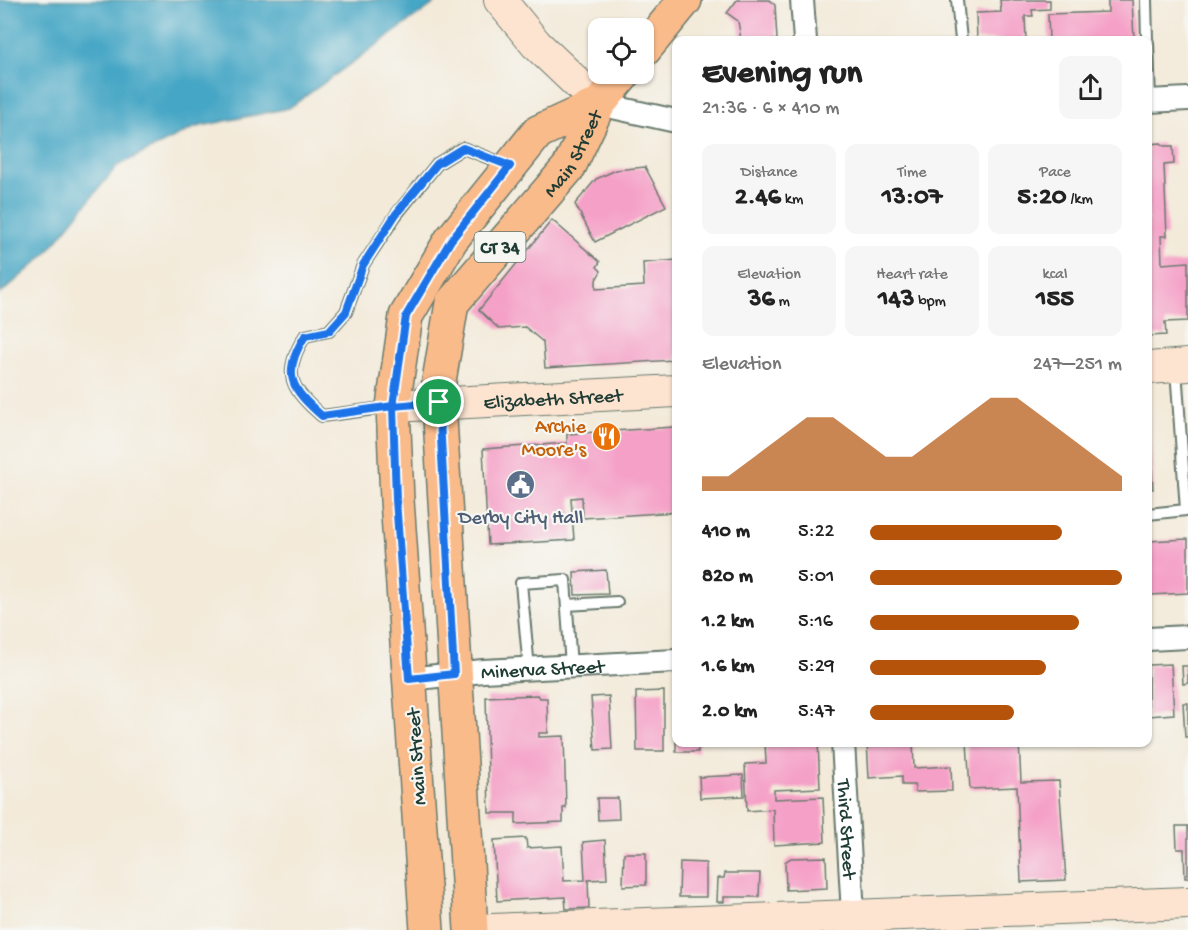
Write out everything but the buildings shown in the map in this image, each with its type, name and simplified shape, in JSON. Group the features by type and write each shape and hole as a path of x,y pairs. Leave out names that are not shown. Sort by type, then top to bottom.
{"main road":[{"path":"500,0 525,30 599,104"},
{"path":"654,38 685,0"},
{"name":"CT 34","path":"599,104 616,84"},
{"name":"Main Street","path":"427,930 396,500 393,406 406,316 451,240 538,132 599,104"},
{"name":"Main Street","path":"471,930 454,674 439,381 452,303 569,167 599,104"},
{"name":"Elizabeth Street","path":"393,406 672,391"},
{"path":"491,930 853,914 1188,903"}],"street":[{"path":"802,0 805,36"},
{"path":"1152,101 1188,99"},
{"path":"599,104 672,120"},
{"path":"1152,639 1188,637"},
{"name":"Minerva Street","path":"409,679 454,674 672,661"},
{"name":"Third Street","path":"843,747 853,914"}],"lane":[{"path":"957,0 961,36"},
{"path":"1146,0 1148,36"},
{"path":"393,406 322,416 298,395 292,376 295,352 305,336 329,331 346,312 363,265 396,214 437,164 463,148 510,166"},
{"path":"1152,514 1186,510 1170,366"},
{"path":"529,669 521,583 565,580 571,667"},
{"path":"567,605 617,602"}],"water":[{"path":"0,0 439,0 289,108 196,127 117,166 45,255 0,294"}],"place":[{"name":"Archie Moore's","path":"607,437"},
{"name":"Derby City Hall","path":"521,485"}],"route":[{"path":"439,402 393,406 406,316 451,240 510,166 463,148 437,164 396,214 363,265 346,312 329,331 305,336 295,352 292,376 298,395 322,416 393,406 396,500 409,679 454,674 439,402"}]}
